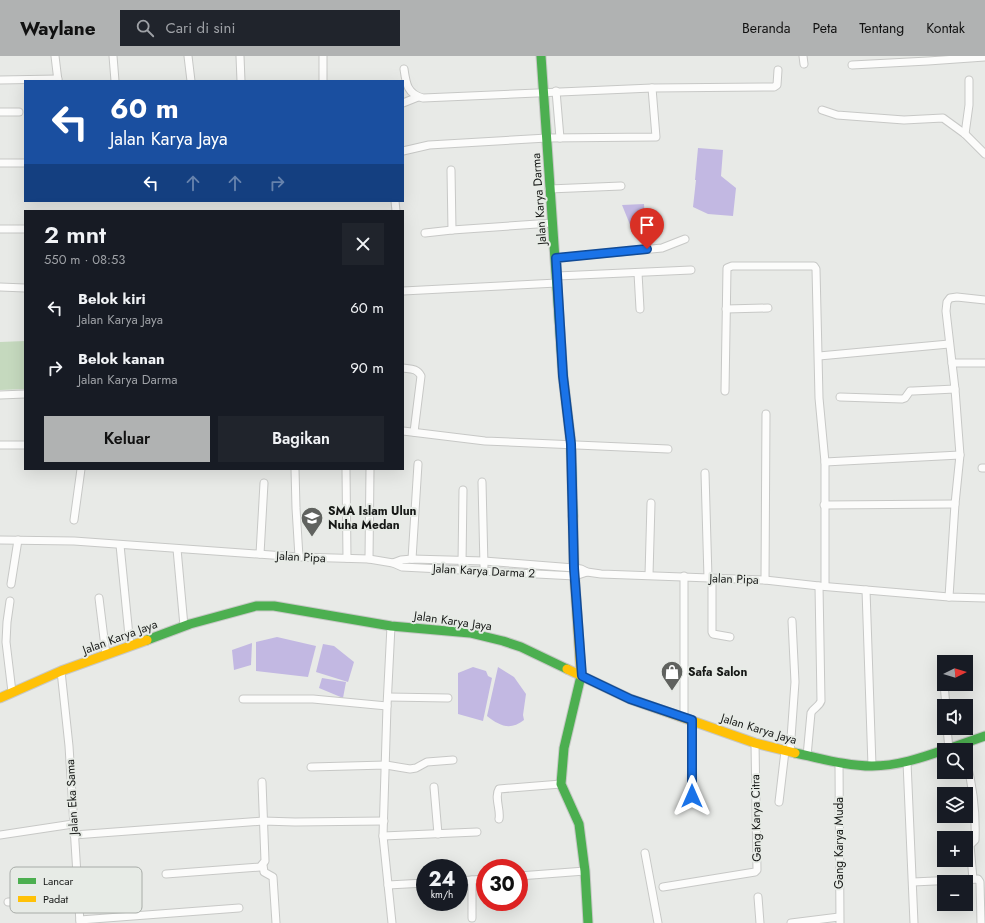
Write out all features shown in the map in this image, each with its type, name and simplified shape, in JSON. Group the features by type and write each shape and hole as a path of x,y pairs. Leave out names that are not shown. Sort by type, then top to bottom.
{"main road":[{"name":"Jalan Karya Darma","path":"541,56 563,376 571,444 575,572 582,676 564,748 562,784"},
{"name":"Jalan Karya Jaya","path":"0,698 61,671 184,626 256,606 274,606 391,626 470,633 502,641 521,647 630,699 787,752 839,762 872,766 907,762 937,753"},
{"name":"Jalan Karya Jaya","path":"971,743 985,736"},
{"path":"562,784 579,824 585,871 588,923"}],"street":[{"path":"0,80 58,80 55,56"},
{"path":"113,56 115,80"},
{"path":"188,56 191,80"},
{"path":"240,56 242,80"},
{"path":"323,56 323,80"},
{"path":"803,56 804,64"},
{"path":"852,64 985,57"},
{"path":"404,69 408,88 418,97"},
{"path":"404,103 418,97 423,98 556,91 652,88 774,87 777,84 778,70"},
{"path":"965,134 969,105 969,80"},
{"path":"404,151 429,145 547,138 656,137 652,88"},
{"path":"556,91 560,138"},
{"path":"822,110 837,115 904,120 943,118 965,134 985,154"},
{"path":"0,112 19,112"},
{"path":"0,164 24,163"},
{"path":"451,170 452,230"},
{"path":"549,189 620,186"},
{"path":"425,233 552,223"},
{"path":"0,229 24,229"},
{"path":"556,258 662,248 685,239"},
{"path":"725,391 727,268 732,266 814,266 816,269 819,398 825,462 821,701 811,713 807,756"},
{"path":"404,291 691,270"},
{"path":"638,273 640,309"},
{"path":"0,287 24,288"},
{"path":"949,597 954,504 960,455 955,390 946,311 947,302 950,298 957,297 985,300"},
{"path":"726,309 768,308"},
{"path":"819,356 949,344"},
{"path":"952,362 985,363"},
{"path":"404,368 415,370 419,372 421,376 414,432"},
{"path":"840,397 902,399 905,398 912,390 955,390"},
{"path":"0,395 24,394"},
{"path":"765,580 766,414"},
{"path":"404,431 485,441 668,449"},
{"path":"0,445 24,444"},
{"path":"825,462 960,455"},
{"path":"412,559 418,464"},
{"path":"74,520 81,470"},
{"path":"295,470 299,557"},
{"path":"346,470 347,558"},
{"path":"369,559 370,470"},
{"path":"706,473 712,632 713,634 730,637"},
{"path":"482,482 484,571"},
{"path":"260,554 264,483"},
{"path":"462,570 463,490"},
{"path":"649,575 651,504"},
{"path":"824,505 954,504"},
{"name":"Jalan Pipa","path":"0,540 74,541 299,557 369,559 393,563 401,560 412,559 484,561 600,574 765,580 949,597 985,598"},
{"path":"11,584 18,540"},
{"path":"120,545 130,646"},
{"path":"177,549 184,626"},
{"name":"Jalan Karya Darma 2","path":"393,563 402,566 462,570 575,572"},
{"path":"520,565 520,572"},
{"path":"684,576 692,796"},
{"path":"866,590 872,766"},
{"path":"99,598 106,655"},
{"path":"10,601 6,642 12,692"},
{"path":"779,802 787,752 795,682 792,621"},
{"path":"391,626 383,836 392,923"},
{"name":"Jalan Eka Sama","path":"61,671 69,746 76,867"},
{"path":"388,697 448,698"},
{"path":"243,699 313,698 387,706"},
{"name":"Gang Karya Citra","path":"663,887 755,872 757,870 756,742"},
{"path":"311,768 386,765 410,769 416,768 427,762 452,760"},
{"name":"Gang Karya Muda","path":"839,762 840,920"},
{"path":"907,762 914,923"},
{"path":"970,779 974,803 975,840 970,845 973,875"},
{"path":"262,782 265,861 263,865 264,872 273,877 276,923"},
{"path":"499,819 500,815 497,792 499,789 562,784"},
{"path":"434,787 438,834"},
{"path":"74,835 263,821 384,821"},
{"path":"0,835 74,824"},
{"path":"383,836 477,832"},
{"path":"645,853 658,923"},
{"path":"166,874 260,867 263,865"},
{"path":"528,875 585,871"},
{"path":"973,879 978,879 980,882 982,923"},
{"path":"468,880 476,880"},
{"path":"472,880 472,918"},
{"path":"913,882 937,881"},
{"path":"388,885 416,883"},
{"path":"758,897 760,923"},
{"path":"80,921 239,908"},
{"path":"791,923 840,920"}],"green space":[{"path":"24,341 24,389 0,390 0,342"}],"shaded area":[{"path":"698,148 723,150 721,176 736,188 733,216 708,214 693,207"},
{"path":"644,204 645,221 633,232 622,205"},
{"path":"277,637 316,646 308,677 256,671 256,642"},
{"path":"252,643 251,665 234,670 232,650"},
{"path":"323,644 334,646 354,662 348,682 316,672"},
{"path":"473,667 486,671 488,676 492,678 483,721 458,714 458,673"},
{"path":"498,667 514,677 526,694 523,715 524,720 510,726 501,725 487,716"},
{"path":"322,678 346,682 343,698 319,688"}],"traffic: fast":[{"path":"541,56 563,376 571,444 573,516"},
{"path":"147,640 190,624 256,606 274,606 391,626 470,633 521,647 567,669"},
{"path":"581,676 564,748 561,784 579,824 585,871 588,923"},
{"path":"965,743 985,736"},
{"path":"795,753 862,766 881,766 918,759 937,752"}],"traffic: slow":[{"path":"573,516 574,568 581,676"},
{"path":"0,698 61,671 147,640"},
{"path":"567,669 630,699 755,743 795,753"}],"place":[{"name":"SMA Islam Ulun Nuha Medan","path":"312,538"},
{"name":"Safa Salon","path":"672,692"}],"route":[{"path":"647,249 556,258 563,376 571,444 574,568 582,676 630,699 692,720 692,796"}]}
